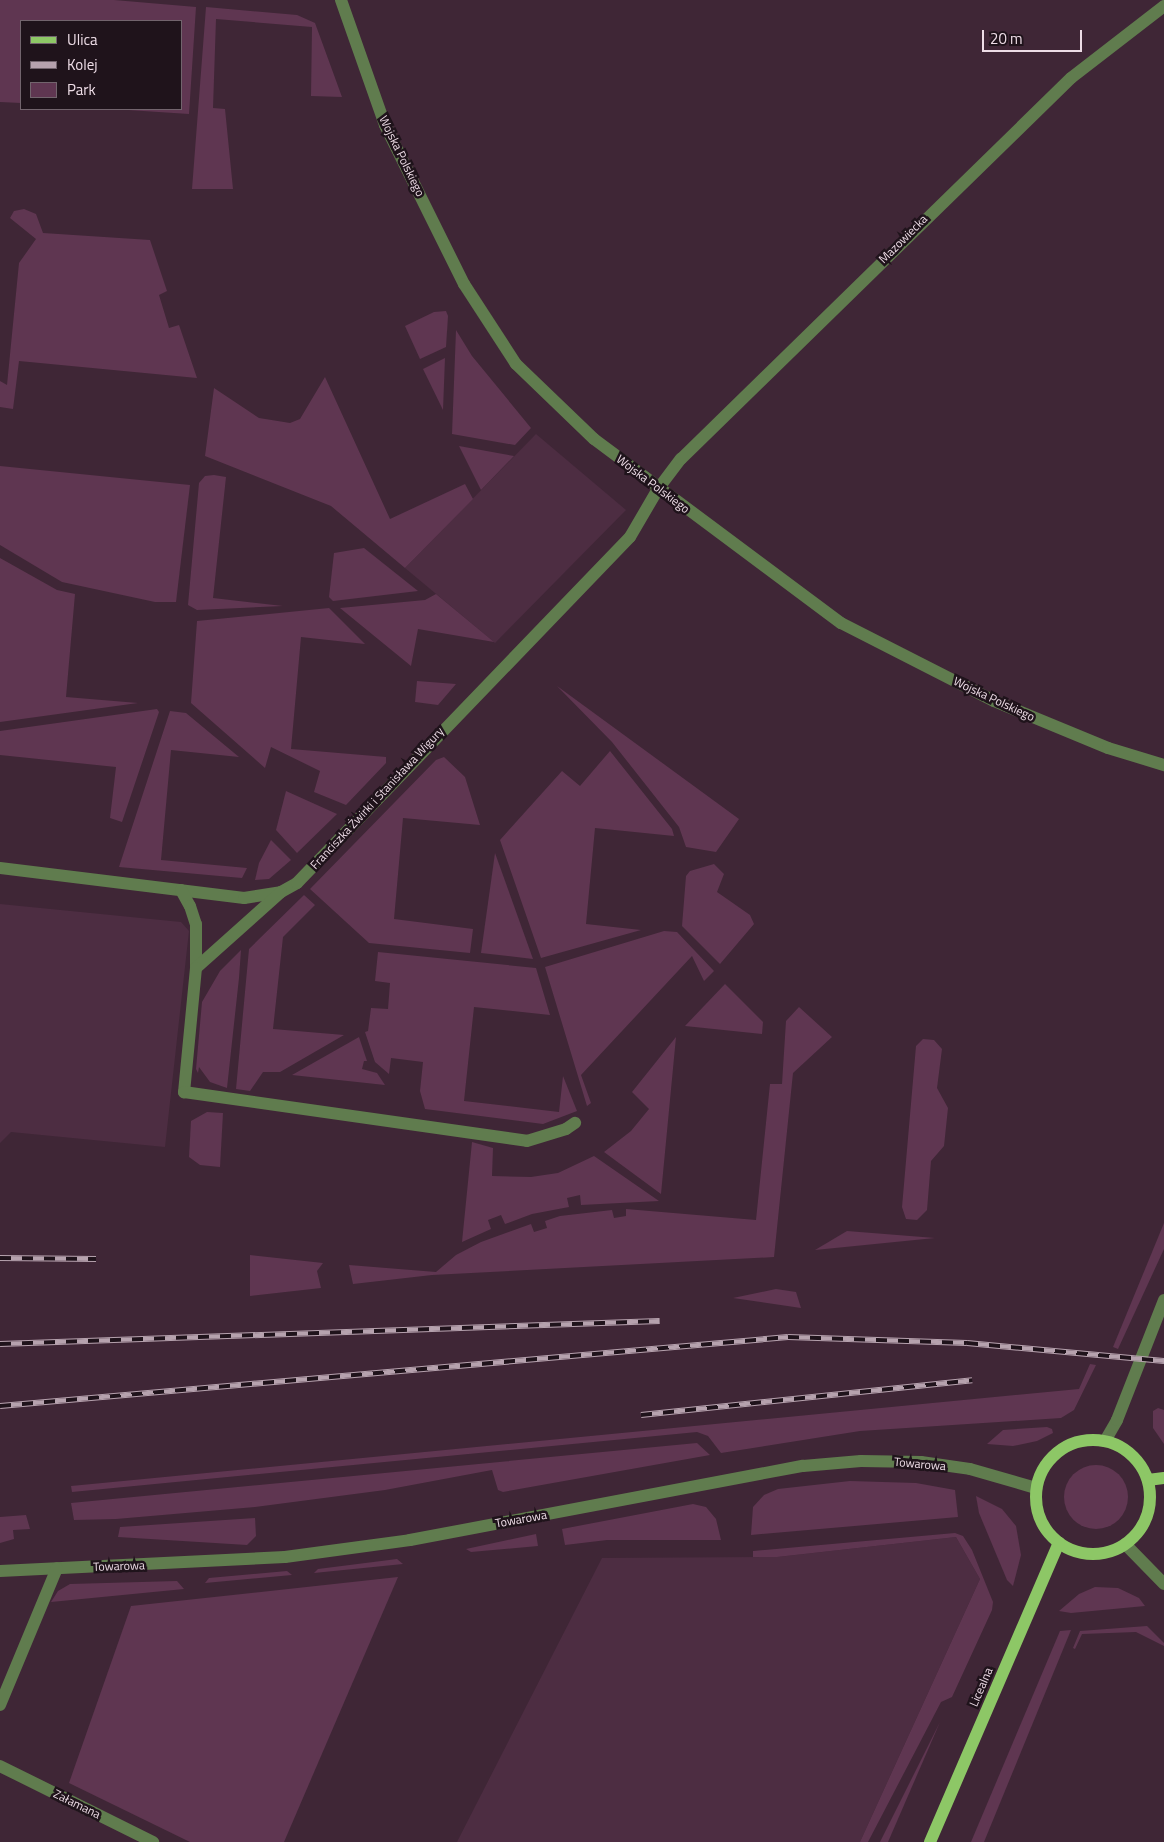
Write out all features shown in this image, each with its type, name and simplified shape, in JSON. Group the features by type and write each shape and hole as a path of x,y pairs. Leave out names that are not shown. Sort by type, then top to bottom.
{"main road":[{"path":"1082,1441 1105,1441 1132,1455 1148,1480 1148,1514 1139,1530 1125,1544 1109,1552 1092,1554 1074,1551 1059,1543 1045,1528 1037,1509 1036,1488 1044,1467 1060,1450 1082,1441"},
{"path":"1148,1480 1164,1478"},
{"name":"Licealna","path":"930,1842 1059,1543"}],"street":[{"name":"Wojska Polskiego","path":"341,0 385,124 464,284 516,364 594,439 658,489 841,624 994,701 1108,748 1164,765"},
{"name":"Mazowiecka","path":"658,489 681,459 988,156 1071,78 1164,6"},
{"name":"Franciszka Żwirki i Stanisława Wigury","path":"0,868 244,898 281,892 297,883 630,537 658,489"},
{"path":"180,890 196,924 196,968 184,1092 527,1141 566,1129 575,1122"},
{"path":"196,968 281,892"},
{"path":"1105,1441 1117,1420 1164,1300"},
{"name":"Towarowa","path":"0,1571 285,1557 410,1540 803,1466 861,1461 921,1462 970,1469 1036,1488"},
{"path":"1125,1544 1164,1584"},
{"path":"0,1705 57,1568"},
{"name":"Załamana","path":"0,1766 154,1842"}],"shaded area":[{"path":"536,434 626,510 495,643 405,568"},
{"path":"0,904 181,922 189,931 165,1147 11,1132 0,1143"},
{"path":"956,1537 980,1579 860,1842 457,1842 602,1558 777,1557"}],"green space":[{"path":"0,0 114,0 196,7 189,114 128,110 182,110 182,20 20,20 20,103 0,102"},
{"path":"206,7 297,15 315,23 342,97 311,96 312,27 216,19 213,108 225,109 233,189 192,189"},
{"path":"24,209 36,214 43,233 150,240 167,291 159,295 169,328 179,325 197,378 19,361 13,409 0,407 0,381 7,385 19,263 36,239 10,218 14,211"},
{"path":"446,311 448,316 446,347 420,359 405,326 434,312"},
{"path":"456,330 472,356 531,428 515,445 452,434"},
{"path":"445,358 443,410 423,369"},
{"path":"325,377 390,519 465,484 473,499 405,568 331,506 205,456 214,388 259,418 290,423 300,419"},
{"path":"459,446 514,456 481,490"},
{"path":"0,466 190,485 176,602 155,602 62,582 0,545"},
{"path":"205,476 226,477 213,598 283,606 197,610 188,605 199,483"},
{"path":"364,548 418,591 333,601 329,597 334,553"},
{"path":"0,558 57,590 75,594 66,697 138,703 0,722"},
{"path":"436,594 494,642 418,629 411,666 340,608 425,600"},
{"path":"329,608 365,644 301,637 291,749 386,757 386,763 346,805 314,792 320,771 271,747 265,768 191,703 197,621"},
{"path":"417,681 456,684 438,705 415,702"},
{"path":"557,686 739,819 716,852 686,847 679,827 612,742"},
{"path":"157,709 159,712 122,822 110,818 116,767 0,755 0,731"},
{"path":"170,711 186,713 239,757 171,750 161,860 247,868 242,878 119,867"},
{"path":"610,751 672,829 674,836 595,828 586,924 641,930 541,958 500,840 562,771 580,786"},
{"path":"444,757 465,777 480,825 403,818 394,919 473,929 470,953 369,943 310,889 436,760"},
{"path":"286,791 337,814 297,853 276,830"},
{"path":"271,840 291,860 269,879 255,880 259,863"},
{"path":"495,853 533,959 481,953"},
{"path":"714,864 724,874 717,892 750,915 754,924 720,964 682,926 686,876 690,871"},
{"path":"304,895 315,905 283,937 273,1029 344,1035 280,1072 263,1072 250,1091 236,1089 249,949"},
{"path":"664,931 677,932 714,971 704,981 692,956 581,1075 591,1103 587,1106 545,967"},
{"path":"241,950 227,1088 210,1082 199,1067 198,1073 196,1069 202,1002 220,971"},
{"path":"378,952 536,968 550,1015 474,1007 464,1101 559,1112 563,1076 577,1111 543,1124 425,1109 420,1091 423,1062 391,1058 389,1074 375,1062 365,1032 368,1031 371,1008 388,1009 390,983 375,981"},
{"path":"725,984 763,1022 762,1034 685,1026"},
{"path":"799,1007 832,1037 793,1073 774,1257 432,1275 353,1284 349,1265 436,1272 456,1255 481,1242 531,1224 534,1232 547,1228 545,1221 560,1216 612,1210 614,1218 626,1216 626,1209 756,1220 770,1084 782,1084 786,1021"},
{"path":"359,1037 367,1061 364,1061 362,1069 377,1073 385,1085 292,1075"},
{"path":"676,1037 661,1194 604,1152 631,1131 649,1109 632,1092"},
{"path":"923,1039 934,1040 942,1049 937,1088 948,1108 944,1146 931,1161 927,1210 917,1220 906,1219 902,1207 916,1046"},
{"path":"207,1112 223,1113 220,1167 200,1165 189,1157 191,1121"},
{"path":"472,1142 493,1148 492,1176 531,1177 558,1173 594,1156 659,1201 581,1205 580,1195 567,1198 569,1207 532,1214 505,1224 501,1215 488,1220 491,1229 462,1242"},
{"path":"1164,1223 1164,1249 1118,1349 1113,1347"},
{"path":"847,1231 935,1238 815,1250"},
{"path":"250,1255 323,1263 317,1271 321,1288 250,1296"},
{"path":"776,1289 796,1292 801,1308 733,1298"},
{"path":"1090,1364 1096,1365 1074,1410 1061,1418 860,1431 721,1453 708,1436 697,1432 72,1492 71,1486 1079,1389"},
{"path":"1158,1408 1164,1410 1164,1444 1153,1428 1153,1411"},
{"path":"1047,1427 1052,1429 1053,1433 1037,1441 1013,1446 987,1444 1003,1430"},
{"path":"697,1443 710,1455 503,1492 498,1490 492,1470 385,1490 255,1507 116,1519 74,1520 71,1503"},
{"path":"1096,1465 1108,1467 1119,1474 1126,1485 1128,1497 1126,1509 1119,1520 1108,1527 1096,1529 1084,1527 1073,1520 1066,1509 1064,1497 1066,1485 1073,1474 1084,1467"},
{"path":"850,1481 916,1483 955,1490 958,1517 751,1535 753,1507 764,1495 778,1489"},
{"path":"976,1496 1002,1509 1016,1526 1021,1555 1013,1586 1007,1580 979,1513"},
{"path":"693,1504 706,1507 716,1519 721,1540 607,1540 565,1545 562,1529"},
{"path":"26,1515 30,1529 13,1530 14,1539 0,1543 0,1517"},
{"path":"255,1518 256,1536 247,1545 118,1537 120,1527"},
{"path":"955,1533 963,1536 972,1550 993,1602 992,1610 952,1697 941,1702 868,1842 860,1842 980,1579 956,1537 777,1557 753,1557 753,1551"},
{"path":"536,1534 538,1546 471,1552 466,1549"},
{"path":"397,1559 403,1564 314,1573 318,1569"},
{"path":"287,1571 292,1575 205,1583 209,1578"},
{"path":"398,1577 284,1842 190,1842 69,1783 131,1606"},
{"path":"177,1581 184,1589 51,1602 58,1591 70,1584"},
{"path":"1095,1587 1118,1588 1139,1598 1145,1606 1071,1613 1059,1611 1079,1594"},
{"path":"1147,1626 1164,1643 1164,1646 1136,1632 1082,1634 1075,1649 1073,1648 1080,1631"},
{"path":"1071,1630 984,1842 971,1842 1060,1631"},
{"path":"940,1722 888,1842 880,1842"}],"railway":[{"path":"0,1258 96,1259"},
{"path":"0,1344 660,1321"},
{"path":"0,1406 788,1337 967,1343 1164,1361"},
{"path":"641,1415 972,1380"}]}
